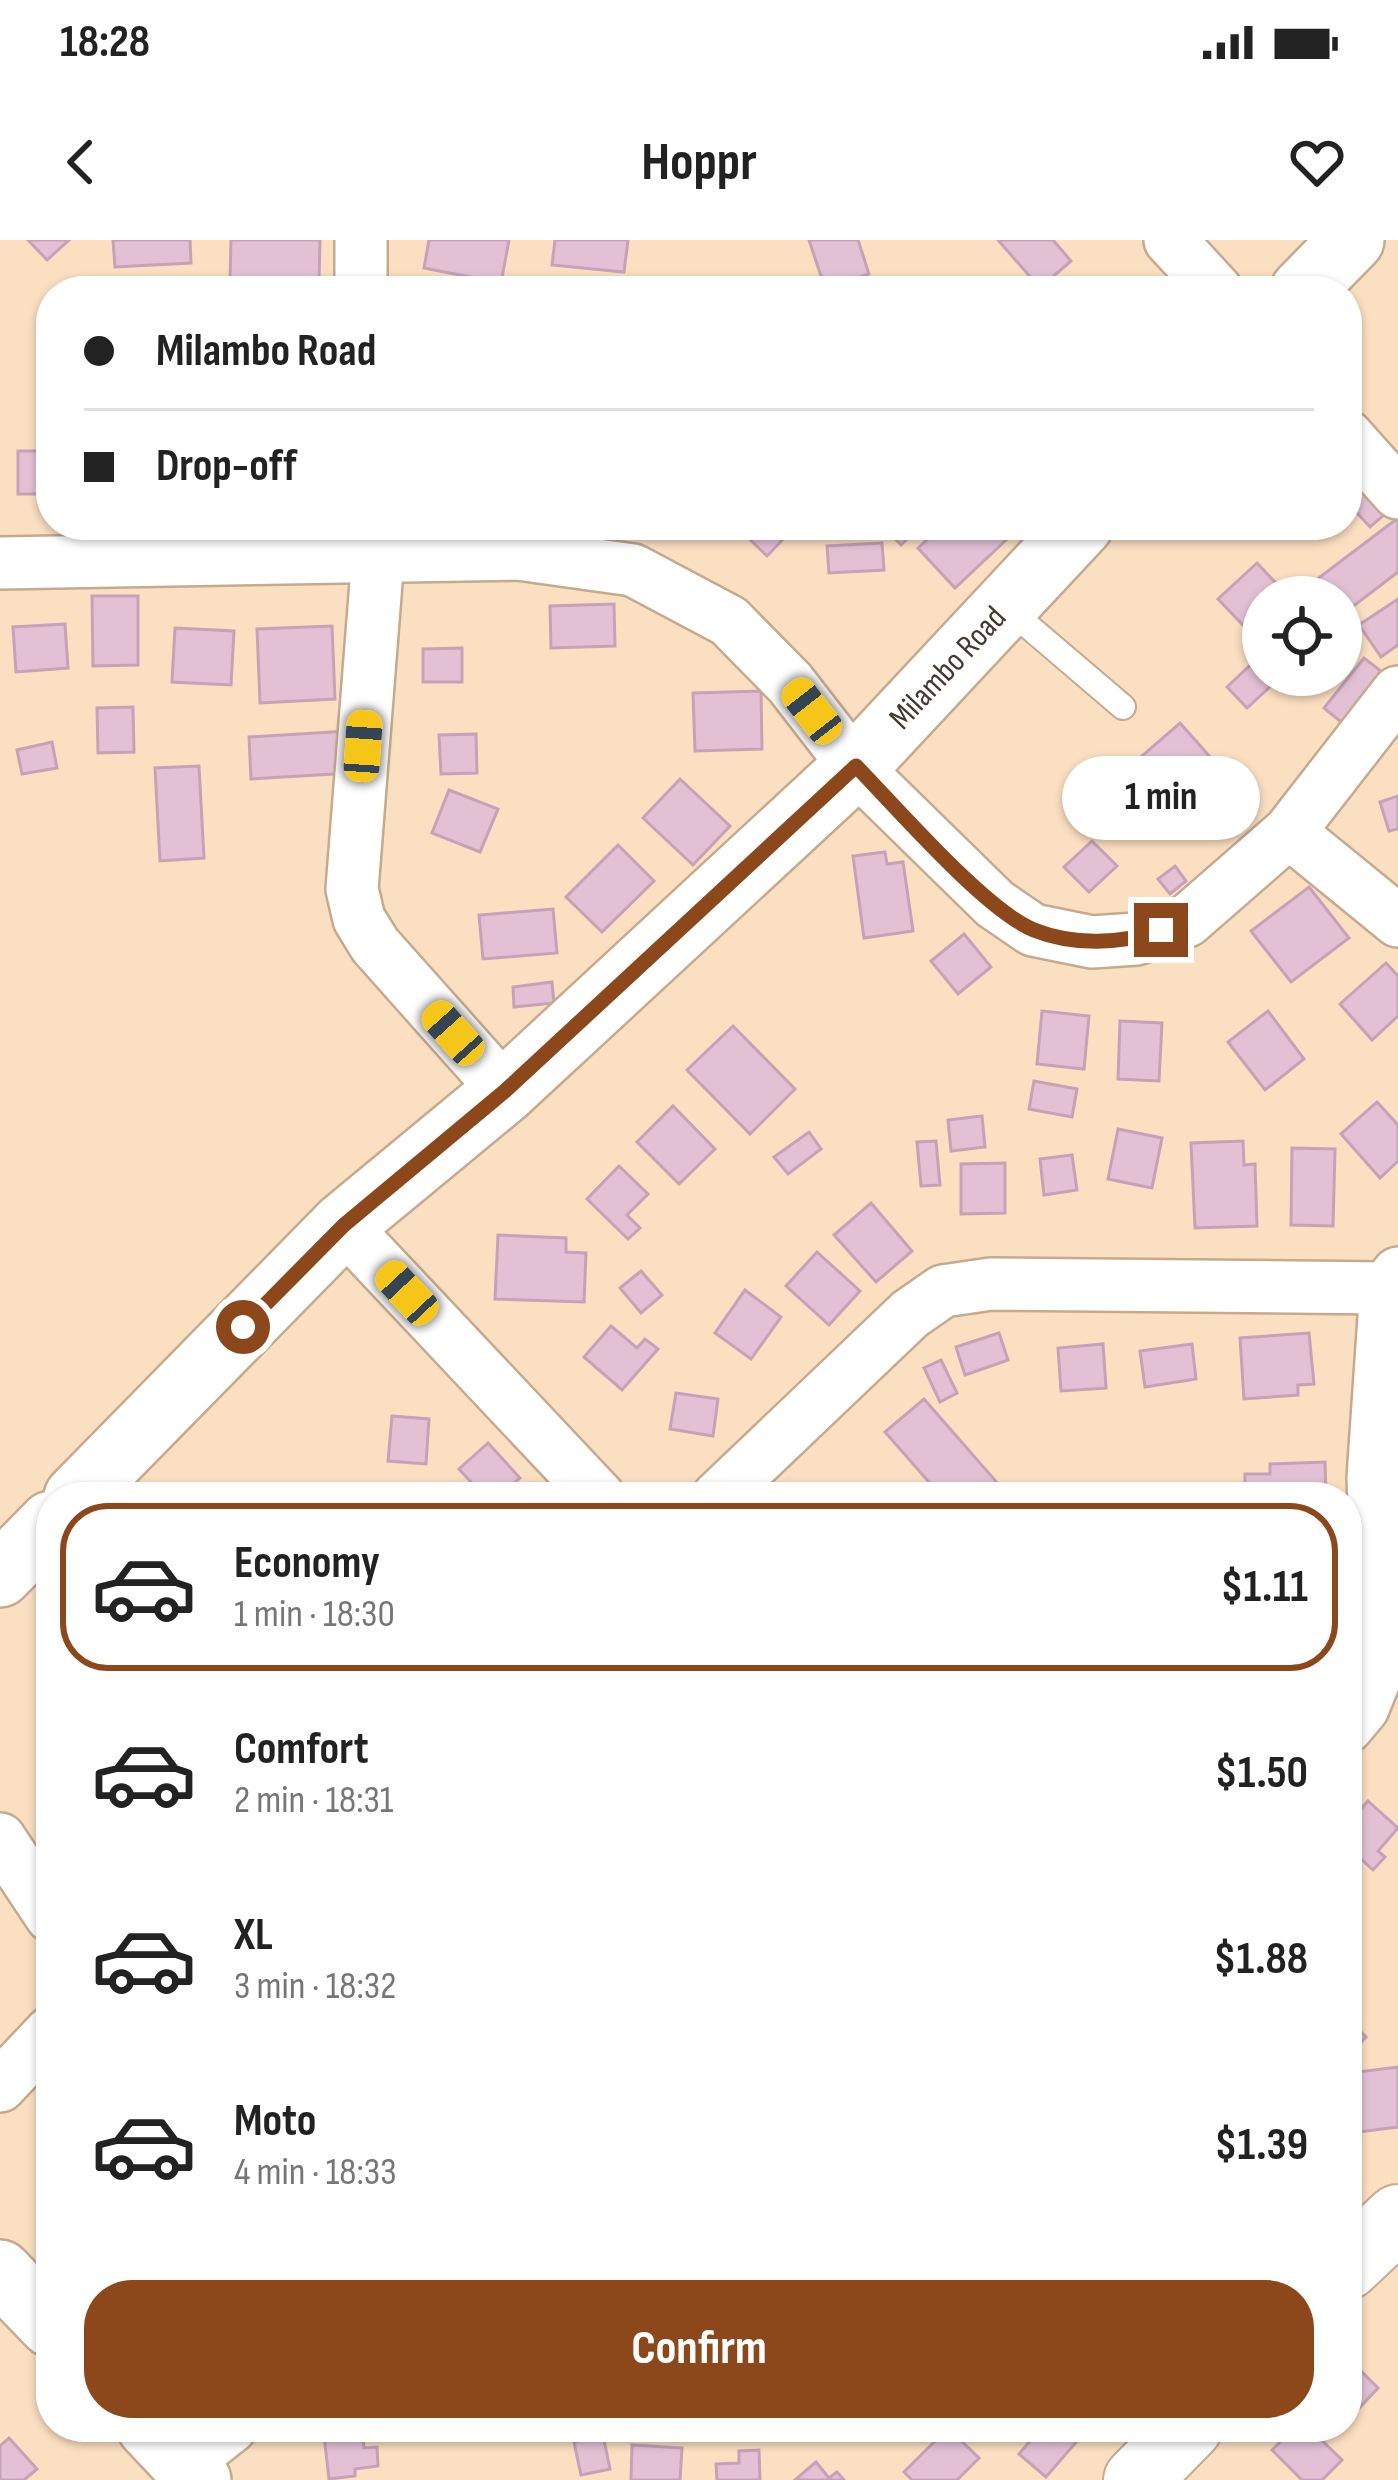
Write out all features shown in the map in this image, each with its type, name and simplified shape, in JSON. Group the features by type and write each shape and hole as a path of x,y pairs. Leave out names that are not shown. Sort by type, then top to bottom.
{"main road":[{"path":"1137,2480 1174,2442"}],"street":[{"path":"361,240 361,276"},
{"path":"1170,240 1203,276"},
{"path":"1317,276 1352,240"},
{"path":"1362,453 1398,493"},
{"name":"Milambo Road","path":"91,1482 344,1225 505,1091 856,766 1067,540"},
{"path":"0,563 366,546 518,554 633,570 730,621 790,682 856,766 994,904 1033,930 1092,942 1136,939 1187,921 1289,832 1398,692"},
{"path":"366,546 352,889 358,919 375,945 505,1091"},
{"path":"1289,832 1398,921"},
{"path":"344,1225 584,1482"},
{"path":"734,1482 910,1314 944,1291 991,1284 1392,1281 1373,1478 1380,1666 1362,1709"},
{"path":"0,1575 36,1538"},
{"path":"0,1839 36,1893"},
{"path":"0,2086 36,2048"},
{"path":"0,2272 36,2309"}],"lane":[{"path":"1006,606 1123,707"}],"building":[{"path":"28,240 69,240 47,260"},
{"path":"113,240 190,240 191,263 115,267"},
{"path":"231,240 320,240 319,276 230,276"},
{"path":"429,240 509,240 502,276 465,276 424,268"},
{"path":"555,240 628,240 624,272 552,265"},
{"path":"809,240 858,240 869,274 821,276"},
{"path":"998,240 1053,240 1071,261 1054,276 1030,276"},
{"path":"18,451 36,451 36,494 18,494"},
{"path":"1362,464 1398,503 1370,527 1362,518"},
{"path":"1398,518 1398,572 1362,599 1362,576 1321,576"},
{"path":"750,540 782,540 767,556"},
{"path":"927,540 1006,540 955,588 918,548"},
{"path":"882,543 884,570 829,573 827,546"},
{"path":"1257,563 1269,576 1243,576"},
{"path":"1242,577 1242,624 1218,599"},
{"path":"92,596 138,596 138,665 93,666"},
{"path":"1398,599 1398,645 1381,657 1362,623"},
{"path":"614,604 615,646 551,648 550,606"},
{"path":"65,624 68,668 16,672 13,627"},
{"path":"332,626 335,699 260,703 257,629"},
{"path":"175,628 234,631 231,685 172,682"},
{"path":"462,648 462,682 423,682 423,649"},
{"path":"1362,660 1391,679 1351,730 1324,708 1334,696 1362,696"},
{"path":"1242,673 1242,696 1260,696 1247,708 1227,687"},
{"path":"761,691 762,749 695,751 693,693"},
{"path":"133,707 134,752 98,753 97,708"},
{"path":"1180,723 1236,786 1194,824 1136,761"},
{"path":"347,731 350,773 251,779 249,737"},
{"path":"476,734 477,773 441,774 439,735"},
{"path":"52,742 57,768 22,774 17,750"},
{"path":"199,766 204,858 160,861 155,768"},
{"path":"680,779 730,826 693,865 643,818"},
{"path":"449,790 498,809 480,852 432,833"},
{"path":"1398,796 1398,829 1389,831 1380,802"},
{"path":"1092,841 1117,866 1089,892 1064,867"},
{"path":"618,845 654,881 602,932 566,897"},
{"path":"885,852 887,864 903,862 913,931 864,938 853,856"},
{"path":"1175,866 1186,881 1170,894 1158,879"},
{"path":"1309,887 1349,938 1291,982 1251,931"},
{"path":"553,909 557,953 483,959 479,915"},
{"path":"964,934 991,967 958,994 931,961"},
{"path":"1386,963 1398,976 1398,1016 1372,1040 1340,1004"},
{"path":"552,982 554,1003 514,1007 513,987"},
{"path":"1042,1011 1089,1016 1084,1069 1037,1064"},
{"path":"1268,1011 1304,1059 1265,1090 1228,1042"},
{"path":"1120,1021 1162,1023 1159,1081 1118,1079"},
{"path":"733,1026 795,1089 750,1134 687,1070"},
{"path":"1034,1081 1077,1089 1072,1117 1029,1109"},
{"path":"1377,1102 1398,1125 1398,1161 1380,1178 1341,1134"},
{"path":"673,1106 715,1149 679,1184 637,1142"},
{"path":"982,1116 985,1147 951,1151 948,1120"},
{"path":"1118,1129 1162,1138 1152,1188 1108,1179"},
{"path":"809,1132 821,1149 788,1174 774,1157"},
{"path":"936,1141 940,1185 921,1186 917,1142"},
{"path":"1243,1141 1244,1165 1255,1164 1257,1226 1195,1228 1191,1143"},
{"path":"1292,1148 1335,1149 1333,1226 1291,1225"},
{"path":"1072,1155 1077,1190 1044,1195 1040,1159"},
{"path":"1005,1163 1005,1213 961,1214 961,1164"},
{"path":"619,1166 648,1194 627,1215 640,1228 628,1239 587,1199"},
{"path":"871,1203 912,1251 876,1282 834,1235"},
{"path":"498,1235 566,1238 566,1252 586,1253 584,1302 495,1299"},
{"path":"817,1252 860,1291 829,1325 786,1286"},
{"path":"641,1271 662,1295 641,1313 620,1288"},
{"path":"745,1290 781,1317 751,1359 715,1333"},
{"path":"611,1326 637,1348 645,1339 658,1349 622,1390 584,1357"},
{"path":"999,1333 1008,1360 965,1375 956,1347"},
{"path":"1309,1333 1314,1384 1298,1385 1298,1395 1244,1399 1240,1338"},
{"path":"1103,1344 1106,1388 1061,1391 1058,1348"},
{"path":"1192,1344 1196,1379 1145,1387 1140,1351"},
{"path":"941,1360 957,1393 940,1402 924,1368"},
{"path":"676,1393 718,1399 713,1436 670,1429"},
{"path":"924,1399 997,1482 929,1482 885,1432"},
{"path":"392,1416 429,1419 426,1464 388,1461"},
{"path":"488,1443 520,1478 515,1482 471,1482 459,1469"},
{"path":"1325,1462 1326,1482 1245,1482 1245,1474 1270,1474 1270,1464"},
{"path":"1368,1801 1398,1828 1378,1851 1385,1857 1373,1870 1362,1860 1362,1808"},
{"path":"1398,2067 1398,2127 1362,2132 1362,2072"},
{"path":"1362,2372 1378,2388 1362,2405"},
{"path":"9,2438 37,2469 24,2480 0,2480 0,2446"},
{"path":"325,2442 363,2442 364,2448 377,2447 378,2466 355,2469 355,2476 329,2479"},
{"path":"574,2442 604,2442 610,2469 581,2475"},
{"path":"934,2442 962,2442 979,2458 957,2480 912,2480 904,2472"},
{"path":"1029,2442 1076,2442 1046,2477 1019,2454"},
{"path":"1280,2442 1323,2442 1342,2460 1322,2480 1302,2480 1272,2450"},
{"path":"632,2445 682,2448 680,2480 631,2480"},
{"path":"759,2450 760,2480 717,2480 716,2464 739,2463 739,2451"},
{"path":"816,2462 829,2478 837,2472 844,2480 795,2480"}],"route":[{"path":"243,1327 344,1225 505,1091 856,766 994,904 1033,930 1092,942 1136,939 1161,930"}]}
